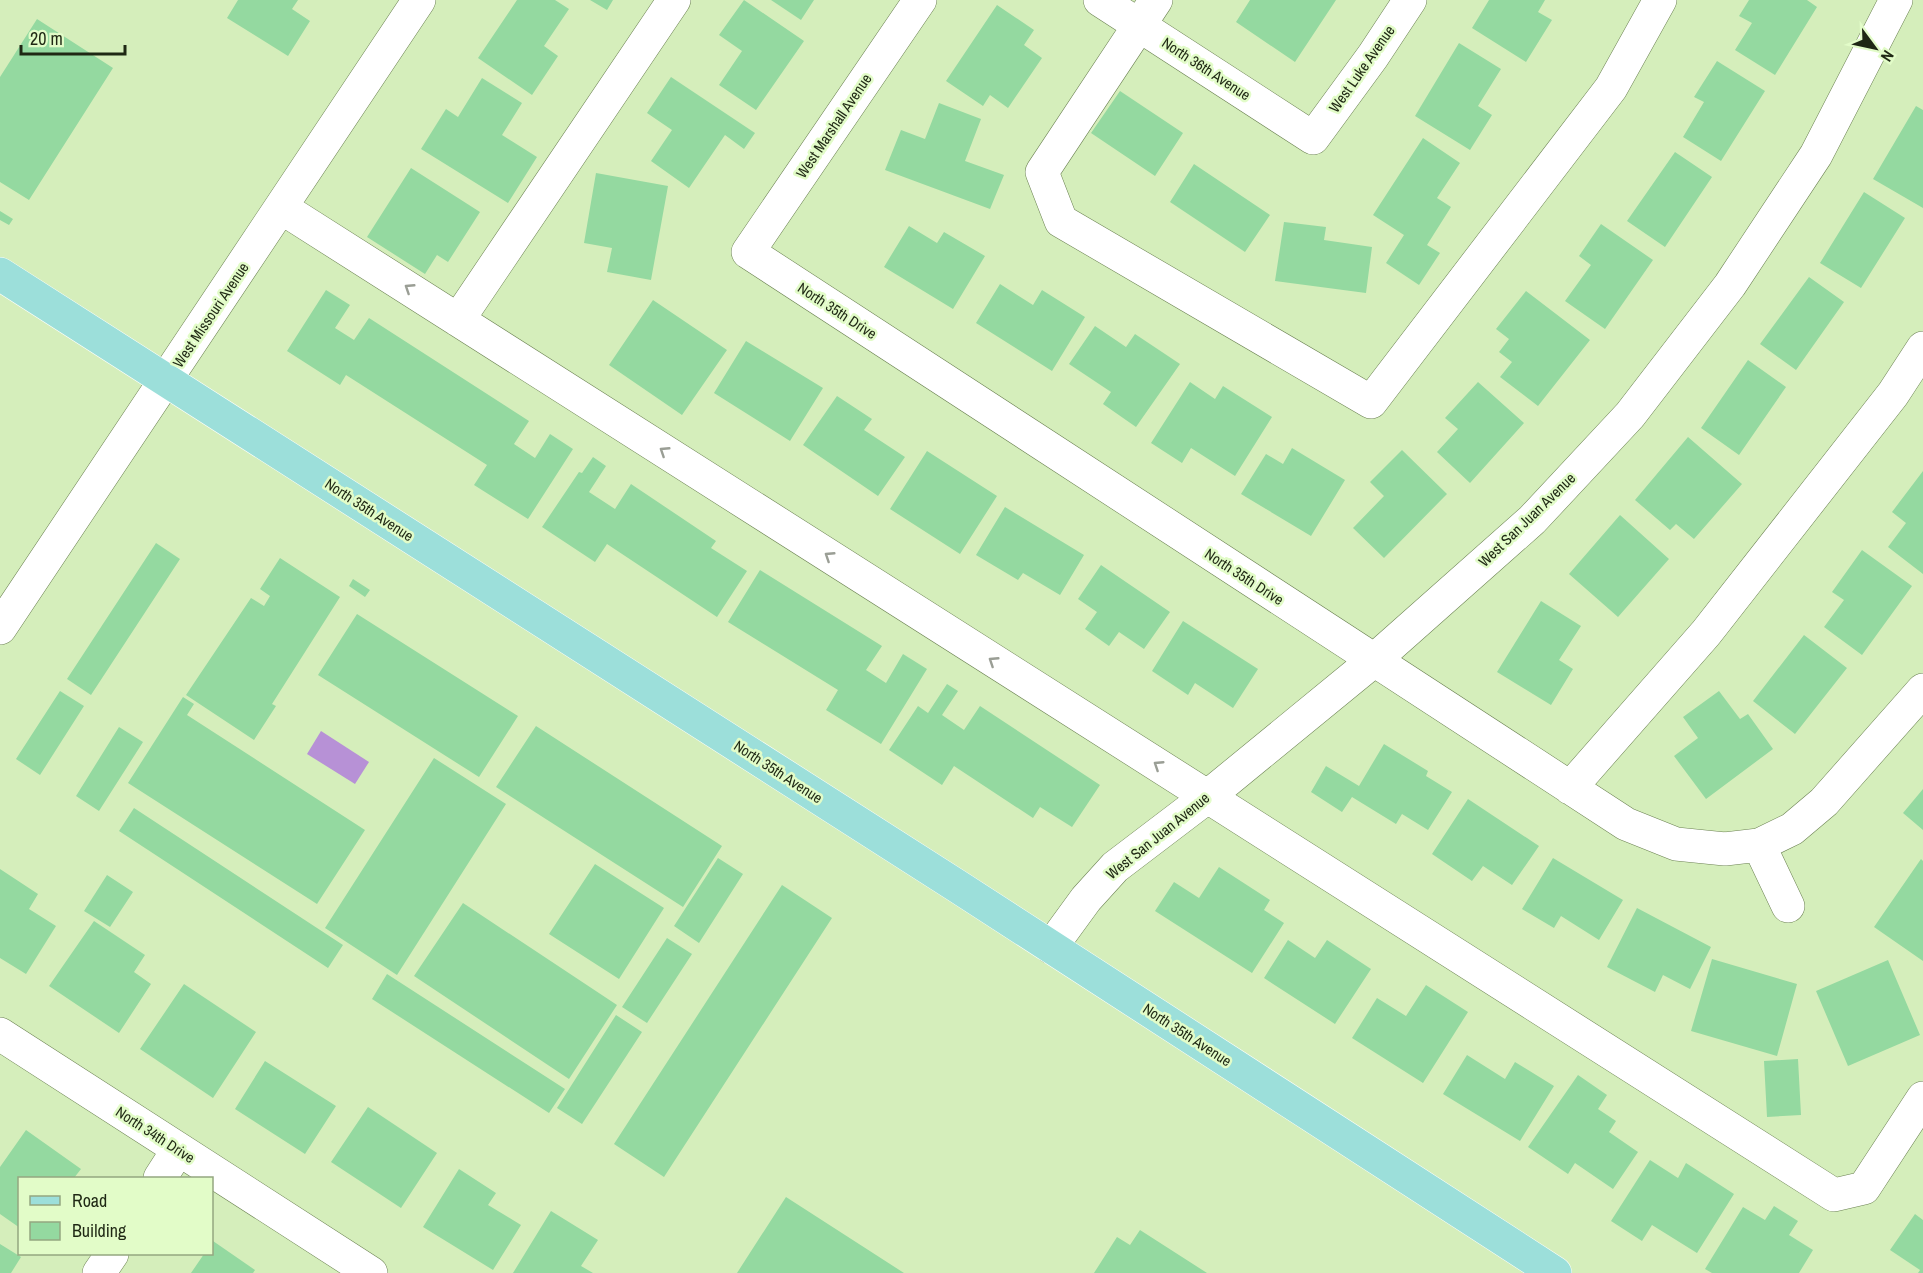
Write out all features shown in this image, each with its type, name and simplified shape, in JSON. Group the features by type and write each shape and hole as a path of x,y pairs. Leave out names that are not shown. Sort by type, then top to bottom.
{"main road":[{"name":"North 35th Avenue","path":"0,274 1051,947 1555,1273"}],"street":[{"name":"West Missouri Avenue","path":"0,628 419,0"},
{"path":"458,320 674,0"},
{"name":"West Marshall Avenue","path":"748,252 920,0"},
{"name":"North 36th Avenue","path":"1100,0 1147,12 1313,138"},
{"name":"West Luke Avenue","path":"1313,138 1373,56 1410,0"},
{"path":"1147,12 1042,172 1061,221 1371,402 1611,88 1660,0"},
{"name":"West San Juan Avenue","path":"1051,947 1082,905 1115,867 1207,797 1373,662 1532,519 1630,415 1730,285 1816,154 1896,0"},
{"path":"282,208 1834,1195 1864,1188 1923,1098"},
{"name":"North 35th Drive","path":"748,252 1570,789 1626,824 1676,844 1725,849 1759,844 1792,829 1824,802 1923,690"},
{"path":"1570,789 1706,633 1893,394 1923,348"},
{"path":"1759,844 1788,906"},
{"name":"North 34th Drive","path":"2,1040 178,1150 361,1270"},
{"path":"161,1177 178,1150"},
{"path":"99,1273 111,1255"}],"shaded area":[{"path":"321,731 369,762 355,784 307,754"}],"building":[{"path":"238,0 298,0 292,9 310,21 288,56 227,18"},
{"path":"517,0 555,0 569,9 544,46 558,56 532,95 478,58"},
{"path":"590,0 613,0 607,10"},
{"path":"744,0 804,41 756,110 719,85 742,51 719,35"},
{"path":"771,0 814,0 801,20"},
{"path":"1250,0 1336,0 1295,62 1236,22"},
{"path":"1489,0 1545,0 1538,12 1552,20 1526,62 1472,28"},
{"path":"1749,0 1807,0 1817,7 1775,75 1735,50 1752,23 1739,16"},
{"path":"997,5 1034,30 1024,45 1042,58 1008,108 990,95 983,106 946,81"},
{"path":"37,19 113,68 29,200 0,182 0,77"},
{"path":"1459,43 1501,69 1478,106 1492,115 1470,150 1415,116"},
{"path":"1717,61 1765,91 1721,161 1683,137 1704,102 1694,97"},
{"path":"671,77 755,133 744,149 725,135 689,188 651,161 672,130 647,113"},
{"path":"482,78 522,103 502,135 537,157 508,203 421,149 446,109 458,117"},
{"path":"1120,91 1183,133 1155,176 1091,133"},
{"path":"939,103 981,119 965,161 1004,175 990,209 885,170 901,130 925,139"},
{"path":"1916,106 1923,110 1923,208 1873,179"},
{"path":"1423,138 1460,163 1437,198 1451,207 1427,245 1440,253 1419,285 1386,263 1404,235 1373,215"},
{"path":"1675,152 1712,177 1665,247 1627,221"},
{"path":"1194,164 1270,215 1245,252 1170,202"},
{"path":"411,168 480,212 448,262 437,255 425,274 367,237"},
{"path":"596,173 668,186 651,280 607,272 612,248 584,243"},
{"path":"1864,192 1905,218 1861,288 1820,263"},
{"path":"0,211 13,219 9,225 0,220"},
{"path":"1284,222 1326,227 1324,240 1372,247 1366,293 1275,281"},
{"path":"1601,224 1653,260 1605,329 1565,301 1591,265 1579,256"},
{"path":"909,226 937,243 944,232 985,256 953,309 884,267"},
{"path":"1809,277 1844,302 1796,370 1760,344"},
{"path":"1000,284 1033,305 1042,290 1085,317 1052,371 976,323"},
{"path":"326,290 350,305 335,328 354,340 369,318 529,421 514,444 535,458 550,434 573,449 528,519 474,485 487,465 346,375 340,385 287,351"},
{"path":"1526,291 1590,340 1538,406 1500,377 1512,362 1499,352 1509,339 1496,329"},
{"path":"653,300 727,350 682,415 609,365"},
{"path":"1095,326 1126,347 1135,334 1180,364 1136,427 1103,404 1111,392 1069,364"},
{"path":"746,341 823,388 790,441 714,393"},
{"path":"1748,360 1786,387 1739,455 1701,428"},
{"path":"1190,382 1215,399 1223,386 1272,417 1235,476 1191,448 1182,463 1151,443"},
{"path":"1478,382 1524,423 1470,483 1437,452 1458,429 1445,418"},
{"path":"837,396 872,419 864,430 905,457 878,496 803,445"},
{"path":"1688,437 1742,484 1694,539 1676,524 1670,530 1635,500"},
{"path":"1292,448 1345,480 1311,536 1241,494 1266,454 1283,464"},
{"path":"1402,450 1447,494 1384,558 1353,528 1384,496 1370,482"},
{"path":"927,451 997,496 960,554 890,509"},
{"path":"593,457 606,466 589,492 615,509 631,484 716,541 711,548 747,571 717,617 607,544 595,562 542,527 579,472 582,473"},
{"path":"1923,471 1923,574 1888,547 1906,523 1892,512"},
{"path":"1005,507 1084,555 1060,595 1023,573 1018,580 976,555"},
{"path":"1620,515 1669,559 1618,617 1569,574"},
{"path":"156,543 180,559 91,695 67,679"},
{"path":"1862,550 1912,586 1862,655 1824,627 1844,600 1832,592"},
{"path":"280,558 340,597 272,704 276,706 254,740 186,695 251,598 264,606 270,596 260,589"},
{"path":"1101,565 1170,612 1144,649 1119,632 1109,646 1085,629 1097,612 1078,599"},
{"path":"760,570 882,646 866,670 886,683 903,654 927,669 881,744 826,710 838,690 728,622"},
{"path":"353,579 370,590 365,597 349,586"},
{"path":"1541,601 1581,626 1559,660 1573,669 1551,705 1497,672"},
{"path":"357,614 518,716 479,777 318,675"},
{"path":"1183,621 1258,669 1233,708 1195,683 1188,695 1152,671"},
{"path":"1804,635 1847,668 1795,734 1753,701"},
{"path":"947,684 958,691 942,715 964,730 980,706 1100,785 1072,827 1040,807 1033,818 954,766 942,785 889,750 918,706 928,713"},
{"path":"60,691 84,706 40,775 16,759"},
{"path":"1719,691 1740,719 1748,714 1773,749 1706,799 1674,756 1698,738 1683,717"},
{"path":"183,697 194,704 187,715 365,830 317,904 128,783"},
{"path":"536,726 722,846 683,907 496,787"},
{"path":"119,727 143,742 99,811 76,796"},
{"path":"1384,744 1428,771 1426,776 1452,792 1428,830 1402,814 1396,824 1352,797 1342,812 1311,792 1326,766 1359,786"},
{"path":"434,758 506,804 397,975 325,928"},
{"path":"1923,789 1923,830 1903,813"},
{"path":"1468,799 1539,846 1512,885 1483,866 1472,881 1432,854"},
{"path":"134,808 343,945 328,968 119,831"},
{"path":"718,858 743,874 699,943 674,926"},
{"path":"1553,858 1623,900 1599,940 1561,916 1554,928 1522,909"},
{"path":"1921,859 1923,861 1923,961 1874,927"},
{"path":"595,864 664,908 619,979 549,934"},
{"path":"1219,867 1270,900 1264,910 1284,923 1252,973 1155,911 1174,882 1199,898"},
{"path":"0,869 38,894 29,909 56,926 26,974 0,958"},
{"path":"107,875 133,892 110,927 84,911"},
{"path":"782,885 832,918 664,1177 614,1144"},
{"path":"463,903 617,1005 569,1079 414,976"},
{"path":"1637,908 1711,947 1690,989 1663,975 1655,992 1607,967"},
{"path":"94,921 145,955 134,972 151,984 119,1033 49,986"},
{"path":"667,938 692,954 647,1023 622,1007"},
{"path":"1288,940 1315,958 1327,940 1371,969 1335,1024 1264,978"},
{"path":"1712,959 1797,984 1777,1056 1691,1031"},
{"path":"1888,960 1920,1035 1848,1066 1816,991"},
{"path":"387,974 565,1089 549,1113 372,999"},
{"path":"184,984 256,1032 213,1098 140,1049"},
{"path":"1426,985 1468,1012 1423,1083 1352,1038 1377,998 1406,1016"},
{"path":"616,1015 642,1032 582,1124 557,1108"},
{"path":"1467,1055 1505,1079 1515,1062 1554,1086 1520,1141 1443,1094"},
{"path":"1798,1059 1801,1115 1767,1117 1764,1061"},
{"path":"265,1061 336,1106 305,1154 235,1109"},
{"path":"1578,1075 1607,1095 1598,1109 1616,1121 1609,1132 1638,1152 1613,1189 1575,1163 1568,1174 1528,1147"},
{"path":"368,1107 437,1153 401,1208 331,1162"},
{"path":"26,1130 81,1169 75,1177 18,1177 18,1227 0,1214 0,1167"},
{"path":"1650,1160 1678,1178 1686,1163 1734,1194 1697,1253 1652,1225 1642,1241 1611,1221"},
{"path":"459,1169 496,1193 488,1205 521,1225 493,1270 423,1227"},
{"path":"786,1197 904,1273 737,1273"},
{"path":"1774,1206 1798,1221 1789,1235 1813,1250 1799,1273 1712,1273 1705,1269 1743,1207 1765,1220"},
{"path":"551,1211 598,1240 581,1266 593,1273 513,1273"},
{"path":"1915,1214 1923,1220 1923,1273 1918,1273 1920,1270 1890,1250"},
{"path":"1140,1230 1207,1273 1094,1273 1117,1237 1130,1245"},
{"path":"213,1241 255,1270 253,1273 191,1273 203,1255 213,1255"},
{"path":"0,1244 21,1257 11,1273 0,1273"}]}
